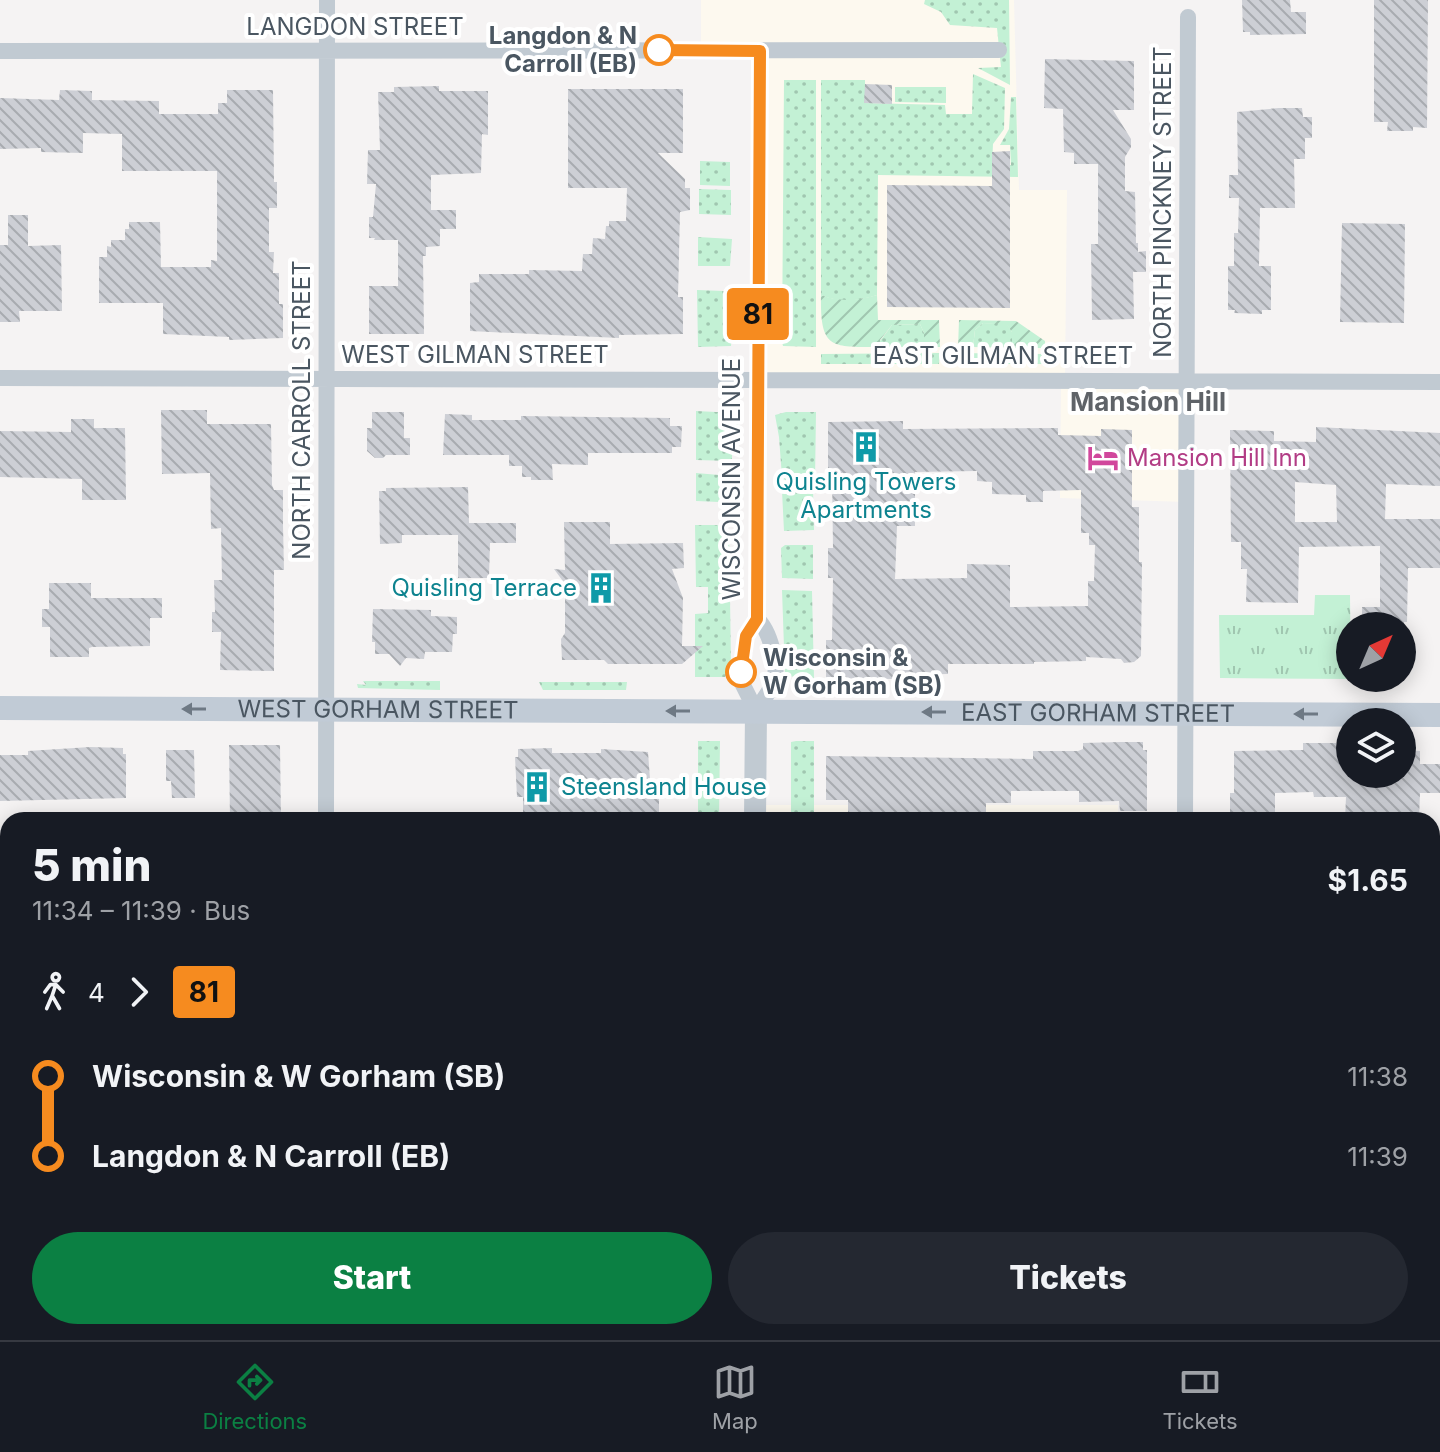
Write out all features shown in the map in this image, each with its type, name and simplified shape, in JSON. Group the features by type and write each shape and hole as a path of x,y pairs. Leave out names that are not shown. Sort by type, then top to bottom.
{"main road":[{"name":"WEST GORHAM STREET","path":"0,708 756,711"},
{"name":"EAST GORHAM STREET","path":"756,711 1440,715"}],"street":[{"name":"NORTH CARROLL STREET","path":"326,812 327,0"},
{"name":"NORTH PINCKNEY STREET","path":"1185,812 1188,17"},
{"name":"LANGDON STREET","path":"0,51 999,50"},
{"name":"WISCONSIN AVENUE","path":"756,711 775,681 769,638 757,619 760,51"},
{"name":"WEST GILMAN STREET","path":"0,378 758,379"},
{"name":"EAST GILMAN STREET","path":"758,379 1440,382"},
{"name":"WISCONSIN AVENUE","path":"755,812 756,711 741,681 746,636 757,619"}],"shaded area":[{"path":"701,0 1014,0 1019,190 1067,190 1065,380 1186,381 1187,502 1060,498 1061,381 758,379 760,52 701,50"},
{"path":"755,805 1118,805 1118,812 755,812"}],"green space":[{"path":"925,0 1009,0 1010,85 978,68 1001,67 997,28 950,25 941,12 924,4"},
{"path":"973,74 1005,88 1004,129 993,144 992,165 1011,165 1010,145 1000,145 1009,129 1011,97 1016,97 1018,177 878,175 877,295 849,300 821,295 821,80 865,80 865,103 945,105 946,114 972,114"},
{"path":"784,80 816,80 816,347 783,346 782,342"},
{"path":"895,87 946,87 946,103 895,102"},
{"path":"700,161 730,162 730,186 700,185"},
{"path":"699,189 731,190 731,215 699,214"},
{"path":"698,237 732,239 730,266 698,266"},
{"path":"697,290 724,291 735,297 731,346 698,347"},
{"path":"821,295 849,300 877,295 878,320 939,320 940,347 924,347 920,324 892,325 880,340 881,347 850,347 832,342 823,326"},
{"path":"959,320 1016,321 1045,341 1045,348 1012,348 1012,332 1007,325 983,323 975,330 973,347 958,348"},
{"path":"983,323 1007,324 1012,332 1012,348 973,347 975,330"},
{"path":"920,324 924,347 881,347 880,341 892,325"},
{"path":"940,353 939,364 821,364 821,354"},
{"path":"958,353 1045,354 1042,364 958,364"},
{"path":"696,411 736,413 738,425 732,461 696,460"},
{"path":"816,412 815,481 786,481 782,477 775,415"},
{"path":"696,473 731,476 732,497 719,502 696,501"},
{"path":"813,489 814,530 784,531 782,491"},
{"path":"695,525 717,525 729,530 731,665 725,677 695,677 695,614 708,613 708,587 696,587"},
{"path":"785,545 813,545 813,579 782,578 781,548"},
{"path":"782,590 812,591 814,678 785,676"},
{"path":"1315,595 1350,595 1350,612 1336,612 1336,679 1220,678 1219,615 1314,615"},
{"path":"363,681 440,681 440,690 358,688 357,684 366,685"},
{"path":"539,682 627,682 626,690 543,690"},
{"path":"698,741 720,741 719,812 698,812"},
{"path":"814,741 814,812 791,812 791,742"}],"building":[{"path":"1242,0 1290,0 1291,12 1306,12 1306,34 1250,35 1250,32 1243,32"},
{"path":"1374,0 1428,0 1427,128 1387,131 1388,122 1374,122"},
{"path":"1045,59 1134,61 1134,110 1113,110 1131,139 1131,147 1125,157 1125,191 1135,192 1136,243 1138,252 1146,251 1146,272 1133,272 1134,319 1092,320 1091,244 1098,244 1098,164 1074,164 1074,153 1064,152 1063,109 1044,108"},
{"path":"865,84 892,85 892,104 864,103"},
{"path":"439,86 439,91 488,91 488,135 482,134 481,173 431,175 431,210 456,210 456,229 440,229 440,246 426,247 426,256 423,256 424,334 369,334 369,286 398,286 398,240 369,238 369,217 373,217 376,184 367,184 368,150 380,150 378,92 394,92 394,87"},
{"path":"568,89 683,89 683,153 658,153 685,179 685,188 690,188 690,210 680,212 678,297 683,297 683,334 619,335 619,338 470,331 470,283 479,282 479,274 529,274 529,270 582,271 583,254 592,254 593,238 605,239 609,221 626,221 627,188 568,188"},
{"path":"60,90 92,91 92,100 159,101 159,114 218,114 218,103 227,103 227,90 273,90 277,208 269,208 269,252 274,252 273,273 279,273 283,338 229,340 229,337 163,334 163,303 99,303 99,257 107,257 107,246 111,247 111,240 125,240 129,222 160,222 161,267 211,267 211,260 217,261 217,171 122,171 122,134 83,133 83,153 41,152 41,148 0,149 0,98 59,100"},
{"path":"1302,108 1303,117 1312,117 1312,138 1305,138 1305,159 1294,159 1295,208 1260,208 1259,266 1271,266 1271,310 1262,310 1262,314 1234,313 1235,310 1228,310 1228,266 1234,266 1234,233 1238,233 1239,198 1229,198 1229,175 1238,175 1237,112"},
{"path":"1010,151 1010,308 887,307 887,185 992,186 992,152"},
{"path":"8,215 28,215 28,246 61,245 62,311 19,311 20,322 0,322 0,245 8,245"},
{"path":"1342,223 1405,224 1404,323 1340,322"},
{"path":"161,410 207,410 207,424 271,424 272,485 274,490 283,490 284,570 274,570 274,671 220,670 221,632 212,632 212,612 215,612 214,580 222,580 221,528 211,529 210,473 162,474"},
{"path":"372,412 404,412 404,438 410,438 410,455 375,458 367,451 367,428 372,428"},
{"path":"445,414 472,415 472,420 521,420 521,416 670,418 670,426 682,426 681,447 672,447 672,453 588,453 588,465 552,464 553,480 531,480 531,477 522,477 522,466 509,466 509,455 443,455"},
{"path":"71,419 94,419 94,428 125,428 126,500 82,500 82,479 0,477 0,431 71,432"},
{"path":"903,421 903,429 1058,428 1058,435 1101,436 1101,429 1132,430 1132,507 1139,507 1139,562 1142,562 1141,656 1134,662 1124,663 1121,659 1086,657 1086,661 1034,664 948,664 948,674 893,675 893,679 826,678 826,640 832,640 833,578 828,578 828,548 833,548 828,422","holes":["977,471 977,481 992,482 992,494 1026,495 1026,502 1043,502 1043,491 1081,490 1081,533 1089,533 1089,545 1095,545 1094,581 1088,581 1088,606 1010,607 1010,565 967,564 967,578 895,579 897,526 915,526 915,472"]},
{"path":"1316,427 1440,433 1440,486 1386,484 1385,519 1440,519 1440,568 1408,568 1407,612 1362,612 1362,607 1380,607 1380,546 1299,547 1298,603 1246,602 1247,569 1241,569 1241,542 1231,542 1230,430 1274,431 1274,441 1316,442","holes":["1295,482 1336,485 1337,522 1295,522"]},
{"path":"468,487 469,523 516,523 516,543 490,543 489,578 458,578 458,535 402,535 402,543 380,544 379,491 386,491 386,488"},
{"name":"Quisling Terrace","path":"564,522 610,522 610,544 683,543 684,568 672,569 683,598 682,646 703,646 682,664 608,664 604,660 562,660 565,584 554,569 565,570"},
{"path":"49,583 91,583 91,598 162,598 162,618 150,618 150,646 92,647 89,648 89,657 50,657 50,627 42,627 42,609 49,609"},
{"path":"373,609 431,610 431,616 457,617 457,634 453,634 452,652 425,652 424,659 406,658 400,666 389,654 375,654 375,642 372,642"},
{"path":"1143,742 1143,750 1147,750 1147,811 1120,811 1119,801 1079,802 1079,791 1011,791 1011,803 986,803 986,812 848,812 848,800 826,800 826,756 1033,759 1033,751 1078,751 1083,749 1083,743"},
{"path":"1303,743 1336,743 1336,788 1416,788 1416,751 1420,751 1420,764 1440,764 1440,793 1420,793 1419,812 1345,812 1346,797 1314,797 1313,792 1275,793 1275,812 1230,812 1230,793 1234,793 1234,751 1303,750"},
{"path":"229,745 280,745 281,812 230,812"},
{"path":"123,748 123,754 126,754 126,798 0,801 0,755 28,755 28,751"},
{"path":"552,748 552,753 601,753 601,749 648,752 651,793 659,793 659,812 523,812 523,797 517,797 515,757 518,757 518,749"},
{"path":"166,750 194,750 195,798 172,798 171,781 166,781"}],"bus line":[{"name":"81","path":"659,50 760,51 757,619 746,636 741,672"}],"place":[{"name":"Langdon & N Carroll (EB)","path":"659,50"},
{"name":"Quisling Towers Apartments","path":"866,447"},
{"name":"Mansion Hill Inn","path":"1103,458"},
{"name":"Quisling Terrace","path":"601,588"},
{"name":"Wisconsin & W Gorham (SB)","path":"741,672"},
{"name":"Steensland House","path":"537,787"}],"district":[{"name":"Mansion Hill","path":"1148,402"}]}
